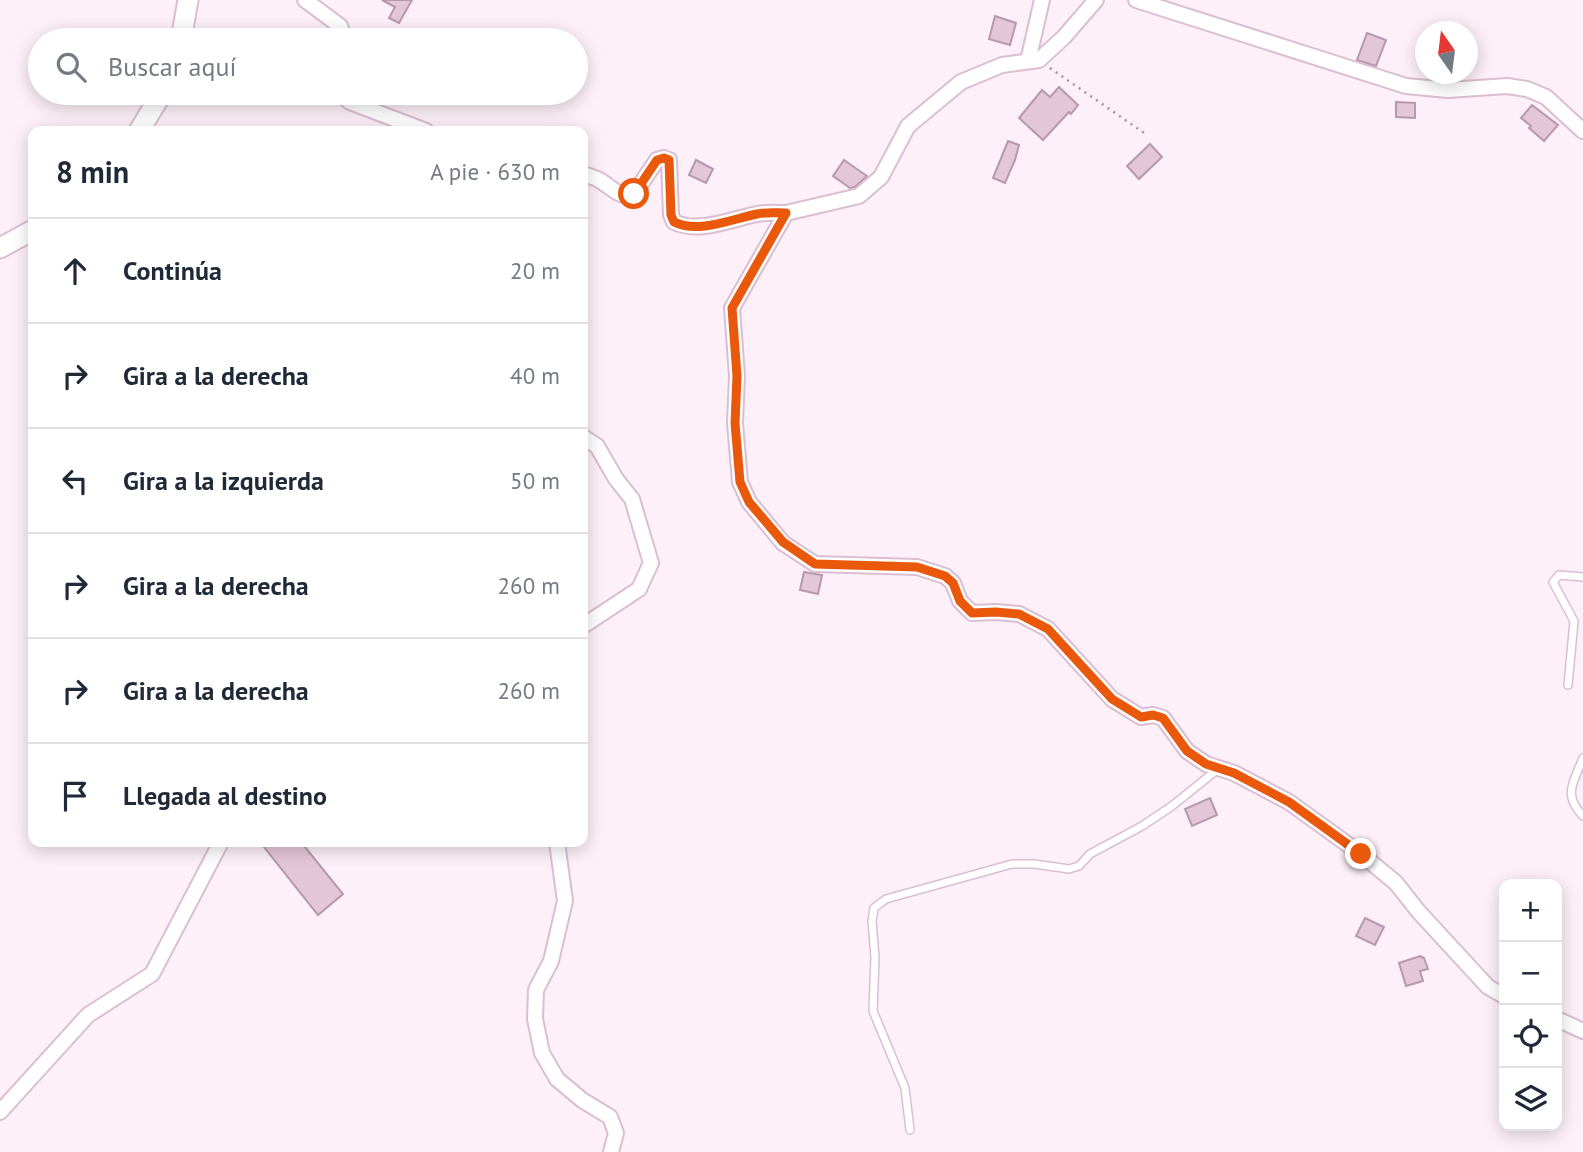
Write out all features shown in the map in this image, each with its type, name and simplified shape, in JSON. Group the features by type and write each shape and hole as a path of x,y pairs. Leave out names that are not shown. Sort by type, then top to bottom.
{"street":[{"path":"183,28 188,0"},
{"path":"305,0 341,28"},
{"path":"1034,61 1042,0"},
{"path":"588,176 627,196 634,194 657,160 669,160 671,215 674,222 683,226 699,226 761,213 786,213 859,196 881,177 908,126 961,82 1002,65 1034,61 1064,37 1096,0"},
{"path":"1136,0 1406,86 1448,90 1507,86 1527,89 1546,97 1583,131"},
{"path":"142,126 155,105"},
{"path":"358,105 413,126"},
{"path":"786,213 732,308 737,376 735,423 740,482 749,502 783,542 815,564 917,567 945,576 953,583 960,601 972,613 1019,614 1048,629 1112,699 1141,717 1153,715 1163,718 1187,751 1206,764 1257,784 1289,802 1361,854 1396,883 1488,987 1499,993"},
{"path":"0,248 28,233"},
{"path":"588,441 597,446 632,499 651,563 639,589 588,623"},
{"path":"0,1111 88,1015 152,974 218,847"},
{"path":"558,847 565,901 551,961 536,990 535,1019 542,1054 557,1079 582,1100 610,1117 616,1133 611,1152"},
{"path":"1562,1021 1583,1031"}],"lane":[{"path":"1567,685 1574,621 1553,582 1559,575 1583,577"},
{"path":"1583,758 1570,787 1570,798 1583,816"},
{"path":"910,1130 905,1088 873,1011 874,908 886,899 1012,864 1069,869 1079,866 1090,854 1162,813 1219,769"}],"path":[{"path":"1034,61 1147,135"}],"building":[{"path":"382,0 412,0 399,23 389,18 395,7"},
{"path":"995,16 1016,23 1010,45 989,39"},
{"path":"1367,33 1386,40 1376,66 1357,60"},
{"path":"1059,87 1078,105 1043,140 1019,118 1042,90 1050,97"},
{"path":"1396,102 1415,103 1415,118 1396,117"},
{"path":"1532,105 1558,125 1544,141 1521,118"},
{"path":"1008,141 1019,145 1005,183 993,178"},
{"path":"1150,144 1162,157 1139,179 1127,166"},
{"path":"696,160 713,169 706,183 689,175"},
{"path":"844,160 867,176 855,187 850,188 833,176"},
{"path":"804,572 822,575 818,594 800,590"},
{"path":"1210,798 1217,815 1192,826 1185,809"},
{"path":"264,847 305,847 343,894 318,915"},
{"path":"1365,918 1384,927 1375,945 1356,936"},
{"path":"1420,956 1424,958 1428,969 1420,971 1423,981 1406,986 1399,963"}],"route":[{"path":"634,194 657,160 664,158 669,160 669,193 674,222 683,226 699,226 761,213 786,213 732,308 737,376 735,423 740,482 749,502 783,542 815,564 917,567 945,576 953,583 960,601 972,613 1019,614 1048,629 1112,699 1141,717 1153,715 1163,718 1187,751 1206,764 1234,773 1289,802 1361,854"}]}
